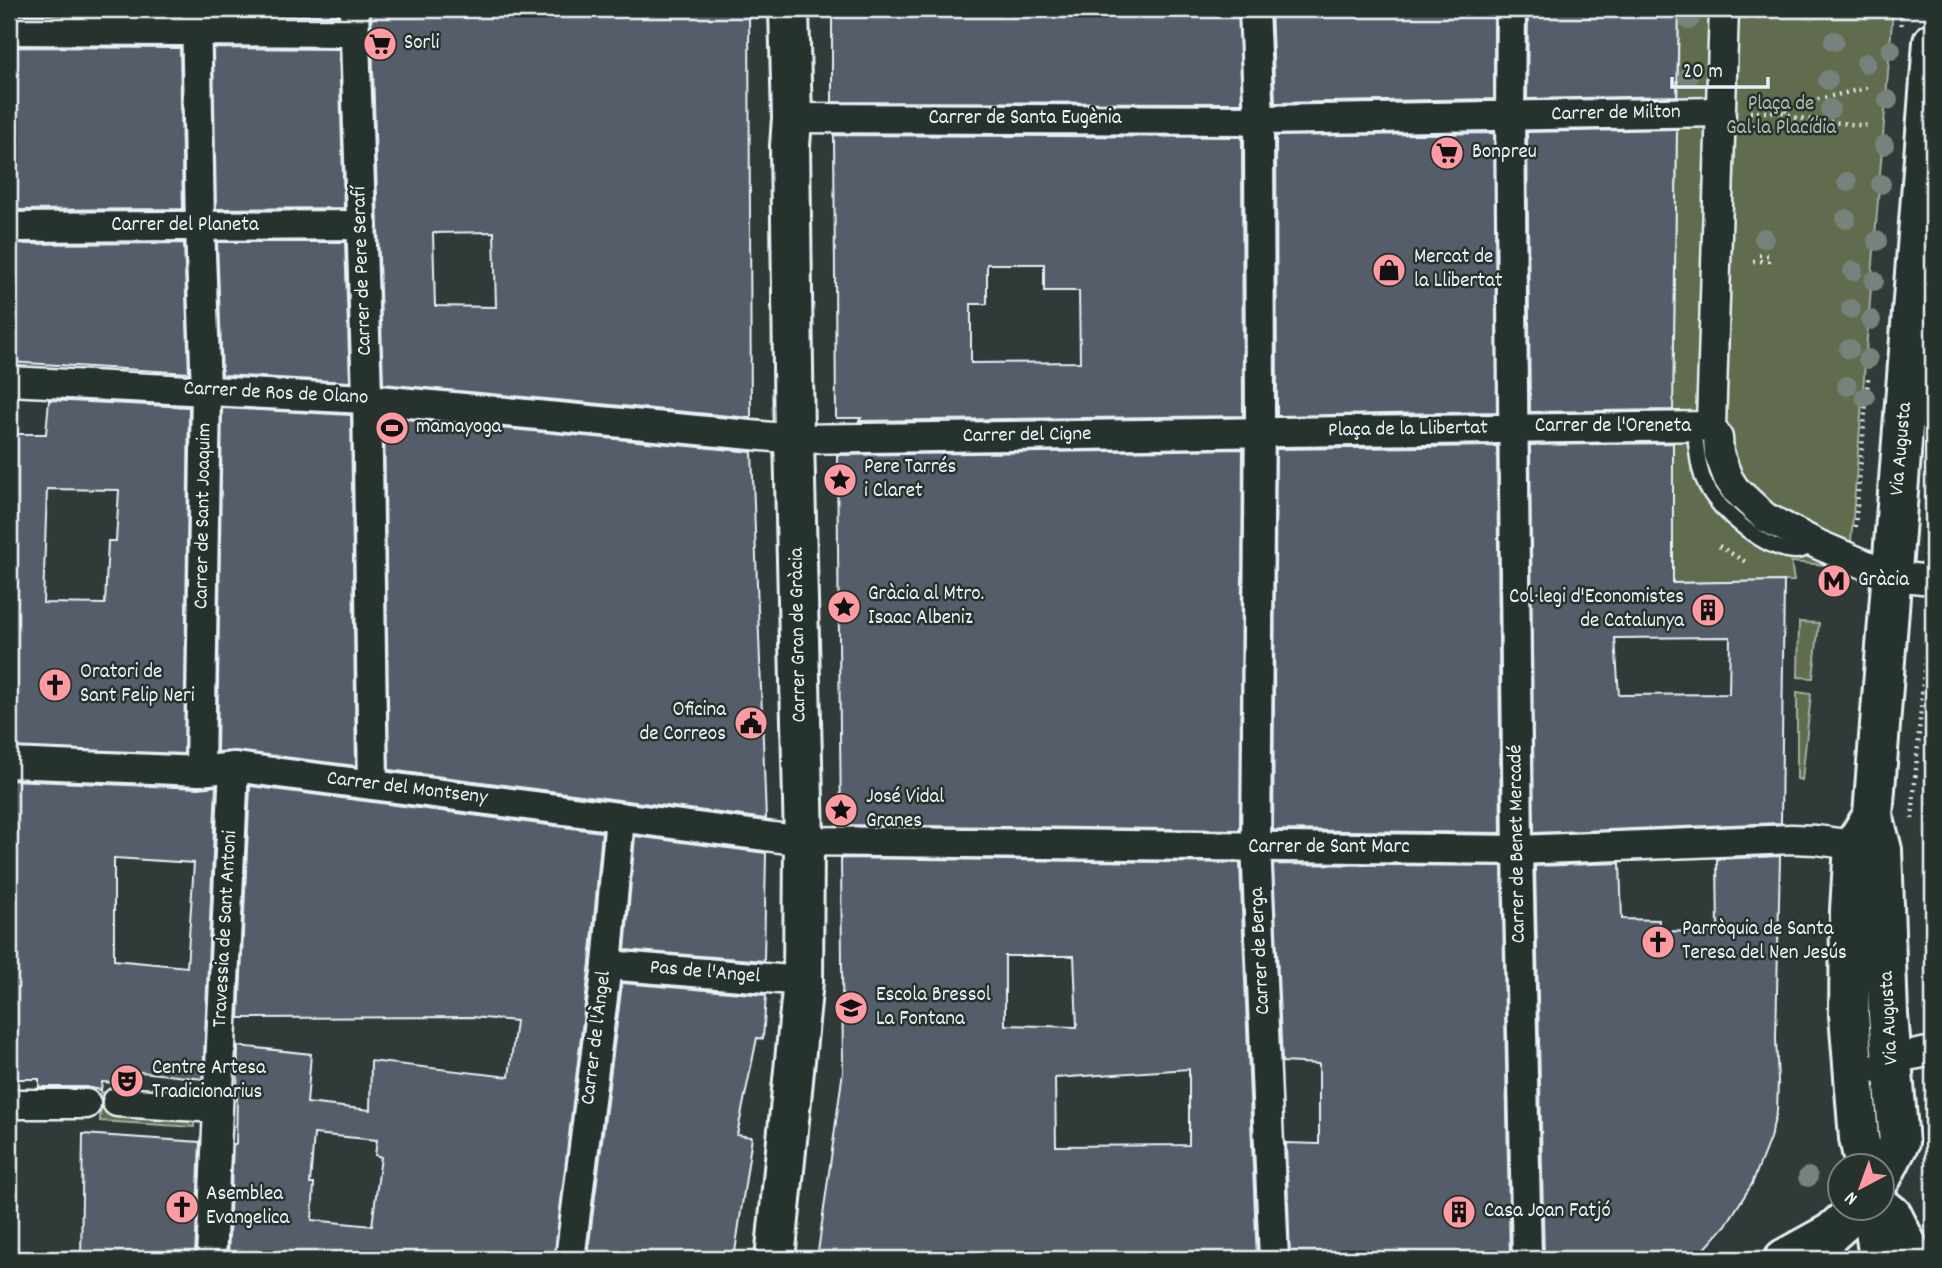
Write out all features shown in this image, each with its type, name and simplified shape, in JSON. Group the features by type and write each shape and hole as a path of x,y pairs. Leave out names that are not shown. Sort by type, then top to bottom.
{"main road":[{"name":"Carrer Gran de Gràcia","path":"775,1259 803,981 804,841 794,439 789,9"},
{"name":"Via Augusta","path":"1862,1152 1849,1015 1850,910 1864,830 1892,576 1933,42"},
{"name":"Via Augusta","path":"1864,830 1882,850 1888,1015 1899,1143 1894,1152"},
{"path":"1784,1259 1831,1233 1844,1222"},
{"path":"1874,1222 1879,1259"},
{"path":"1896,1222 1914,1259"}],"street":[{"path":"1254,9 1259,120 1259,433"},
{"name":"Plaça de la Llibertat","path":"1259,433 1514,428 1511,9"},
{"path":"1724,9 1704,434 1718,438 1723,466 1735,489 1765,517 1817,544 1892,576 1932,589"},
{"path":"9,30 196,20 355,20"},
{"name":"Carrer de Sant Joaquim","path":"196,20 206,390 200,771"},
{"name":"Carrer de Pere Serafí","path":"355,20 367,399 373,785"},
{"name":"Carrer de Milton","path":"1510,115 1721,112"},
{"path":"1259,120 1510,115"},
{"name":"Carrer de Santa Eugènia","path":"792,118 1259,120"},
{"name":"Carrer del Planeta","path":"9,226 362,225"},
{"name":"Carrer de Ros de Olano","path":"9,381 367,399 794,439"},
{"name":"Carrer de l'Oreneta","path":"1514,428 1704,434"},
{"name":"Carrer de Benet Mercadé","path":"1514,428 1518,849 1527,1259"},
{"name":"Carrer del Cigne","path":"794,439 1259,433"},
{"name":"Carrer de Berga","path":"1259,433 1256,848 1274,1259"},
{"name":"Carrer del Montseny","path":"9,763 200,771 234,767 804,841"},
{"name":"Travessia de Sant Antoni","path":"211,1259 234,767"},
{"name":"Carrer de l'Àngel","path":"570,1259 607,965 620,817"},
{"name":"Carrer de Sant Marc","path":"804,841 1518,849 1816,840 1864,830"},
{"name":"Pas de l'Angel","path":"607,965 803,981"},
{"path":"1856,1090 1870,1074 1892,1059 1933,1051"},
{"path":"117,1102 217,1108"},
{"path":"9,1104 75,1105"}],"path":[{"path":"1782,112 1797,104 1871,87"},
{"path":"1721,112 1782,112 1797,118 1868,126"},
{"path":"1719,546 1749,564"},
{"path":"1912,825 1932,589"}],"green space":[{"name":"Plaça de Gal·la Placídia","path":"1679,9 1893,9 1849,567 1791,562 1794,581 1672,583"},
{"path":"1799,622 1819,623 1813,678 1798,677"},
{"path":"1797,692 1811,694 1802,780 1797,779"},
{"path":"101,1092 194,1099 194,1127 100,1121"}],"building":[{"path":"9,9 179,9 179,14 9,13"},
{"path":"213,9 337,9 338,15 213,15"},
{"path":"371,9 749,9 751,418 383,384","holes":["494,232 496,307 435,306 433,233"]},
{"path":"832,9 1238,9 1242,103 832,102"},
{"path":"1271,9 1494,9 1494,99 1275,103"},
{"path":"1528,9 1679,9 1677,96 1527,99"},
{"path":"9,47 180,48 183,209 9,210"},
{"path":"213,48 339,49 344,208 216,209"},
{"path":"1677,129 1673,410 1530,412 1527,132"},
{"name":"Mercat de la Llibertat","path":"1494,133 1497,412 1277,416 1276,136"},
{"path":"834,135 1242,137 1243,416 859,421 861,418 836,418","holes":["987,264 1044,264 1044,291 1079,291 1080,362 971,363 971,304 987,304"]},
{"path":"217,242 345,242 350,382 222,375"},
{"path":"184,243 189,373 9,362 9,244"},
{"path":"49,400 189,407 184,754 9,747 9,434 46,434","holes":["47,489 119,490 116,541 108,541 105,604 43,603"]},
{"path":"222,408 351,415 356,766 236,751 217,752"},
{"path":"384,417 752,452 766,819 389,770"},
{"path":"1673,443 1673,583 1784,581 1781,823 1534,833 1530,445","holes":["1730,637 1729,694 1619,695 1615,638"]},
{"path":"1497,446 1501,833 1273,830 1276,449"},
{"path":"1243,449 1240,830 841,825 837,455"},
{"path":"9,780 199,788 216,786 203,1079 132,1071 131,1084 102,1082 101,1090 86,1087 39,1087 39,1079 9,1079","holes":["114,858 194,863 187,967 114,960"]},
{"path":"250,786 602,832 590,963 554,1259 228,1259 233,1144 236,1144 238,1046 311,1054 307,1103 370,1110 371,1061 509,1077 516,1021 472,1017 239,1018","holes":["314,1134 377,1140 375,1155 381,1157 372,1226 312,1220 314,1184 310,1184"]},
{"path":"635,836 766,853 764,961 625,950"},
{"path":"1780,856 1777,1111 1770,1138 1752,1184 1726,1225 1696,1259 1544,1259 1535,866 1620,863 1622,919 1659,920 1658,931 1718,932 1717,859"},
{"path":"841,858 1240,863 1257,1259 817,1259 843,1071","holes":["1005,956 1074,956 1077,1027 1005,1025","1189,1069 1189,1145 1056,1146 1055,1078"]},
{"path":"1273,864 1502,866 1510,1259 1290,1259 1286,1143 1319,1144 1319,1064 1282,1062"},
{"path":"622,983 766,995 763,1039 757,1038 737,1135 752,1137 734,1259 587,1259"},
{"path":"83,1134 200,1142 195,1259 81,1259"}],"place":[{"name":"Sorli","path":"380,44"},
{"name":"Bonpreu","path":"1447,153"},
{"name":"Mercat de la Llibertat","path":"1389,270"},
{"name":"mamayoga","path":"392,428"},
{"name":"Pere Tarrés i Claret","path":"840,480"},
{"name":"Gràcia","path":"1834,581"},
{"name":"Gràcia al Mtro. Isaac Albeniz","path":"844,607"},
{"name":"Col·legi d'Economistes de Catalunya","path":"1708,610"},
{"name":"Oratori de Sant Felip Neri","path":"55,685"},
{"name":"Oficina de Correos","path":"751,723"},
{"name":"José Vidal Granes","path":"841,810"},
{"name":"Parròquia de Santa Teresa del Nen Jesús","path":"1658,942"},
{"name":"Escola Bressol La Fontana","path":"851,1008"},
{"name":"Centre Artesa Tradicionarius","path":"127,1081"},
{"name":"Asemblea Evangelica","path":"182,1207"},
{"name":"Casa Joan Fatjó","path":"1459,1212"}]}
